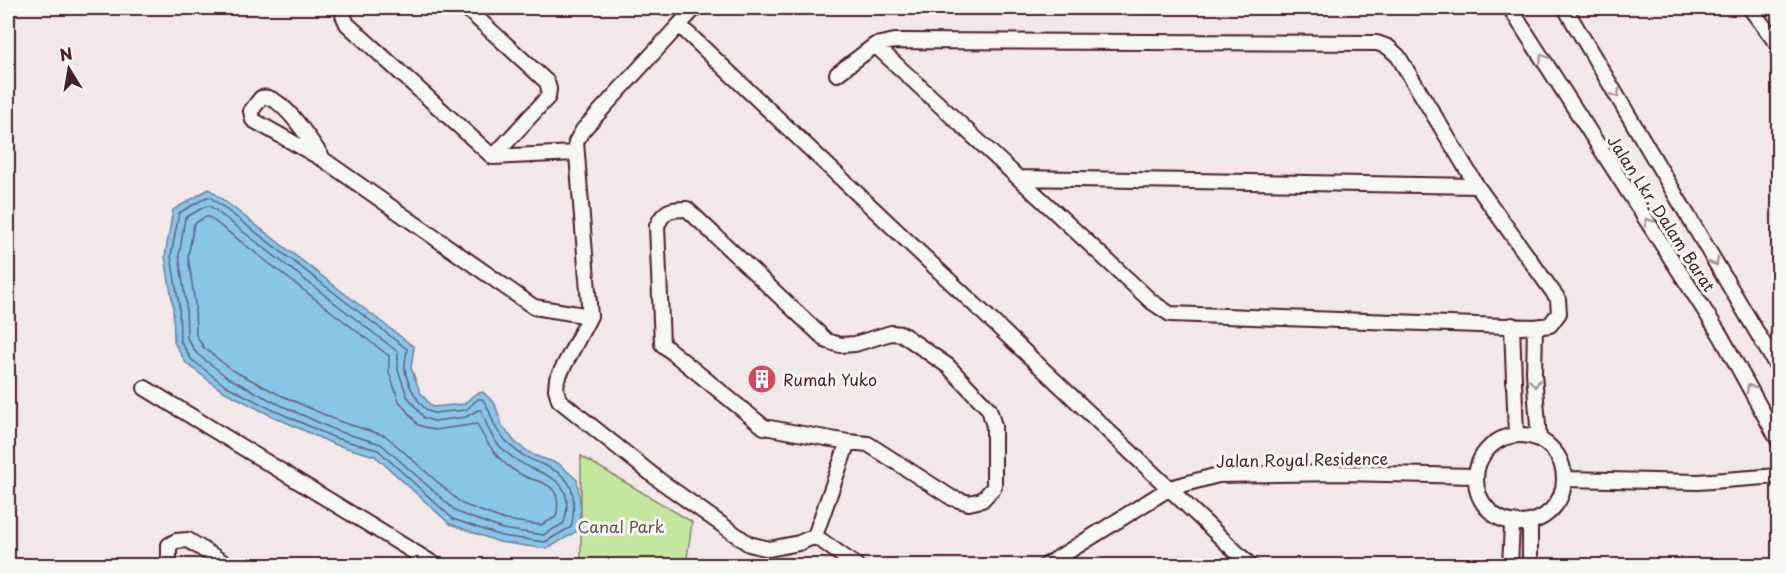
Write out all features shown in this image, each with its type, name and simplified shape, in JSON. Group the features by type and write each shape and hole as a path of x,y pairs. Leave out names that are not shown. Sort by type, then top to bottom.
{"street":[{"path":"345,8 344,15 347,24 493,157 576,153"},
{"path":"466,8 547,82 549,90 548,97 493,157"},
{"path":"695,8 583,130 576,142 590,316 557,379 556,389 559,400 659,480 748,543 769,549 799,543 814,536 848,442"},
{"name":"Jalan Lkr. Dalam Barat","path":"1510,8 1721,336 1779,440"},
{"name":"Jalan Lkr. Dalam Barat","path":"1565,8 1779,368"},
{"path":"1750,8 1779,45"},
{"path":"679,25 1251,566"},
{"path":"837,74 875,45 895,41 1377,43 1398,56 1477,186 1558,298 1559,313 1550,326 1535,327 1170,314 1152,302 875,45"},
{"path":"324,160 285,107 271,97 261,98 251,111 253,120 324,160 534,307 590,316"},
{"path":"1018,178 1477,186"},
{"path":"674,209 687,209 827,341 840,345 855,344 891,333 902,334 948,366 989,409 994,426 993,487 982,500 969,503 952,498 868,444 848,442 764,427 662,344 657,226 662,214 674,209"},
{"path":"1512,325 1516,435"},
{"path":"1535,327 1534,373 1539,438"},
{"path":"145,388 437,566"},
{"path":"1516,435 1539,438 1553,448 1562,463 1565,479 1561,499 1548,514 1530,523 1512,524 1497,518 1485,507 1477,492 1475,476 1479,461 1488,448 1501,439 1516,435"},
{"name":"Jalan Royal Residence","path":"1050,564 1170,488 1218,475 1475,476"},
{"path":"1565,479 1698,482 1779,476"},
{"path":"1530,523 1530,566"},
{"path":"1510,566 1512,524"},
{"path":"814,536 858,566"},
{"path":"169,566 169,545 176,541 188,540 229,566"}],"green space":[{"name":"Canal Park","path":"581,456 692,522 686,565 581,565"}],"water":[{"path":"209,189 414,347 411,368 420,392 432,407 464,404 475,394 483,392 495,404 502,426 516,443 533,455 559,464 577,480 581,509 577,531 547,549 499,542 450,524 375,456 333,444 268,414 220,389 186,363 174,342 173,306 165,256 173,210"}],"place":[{"name":"Rumah Yuko","path":"762,379"}]}
